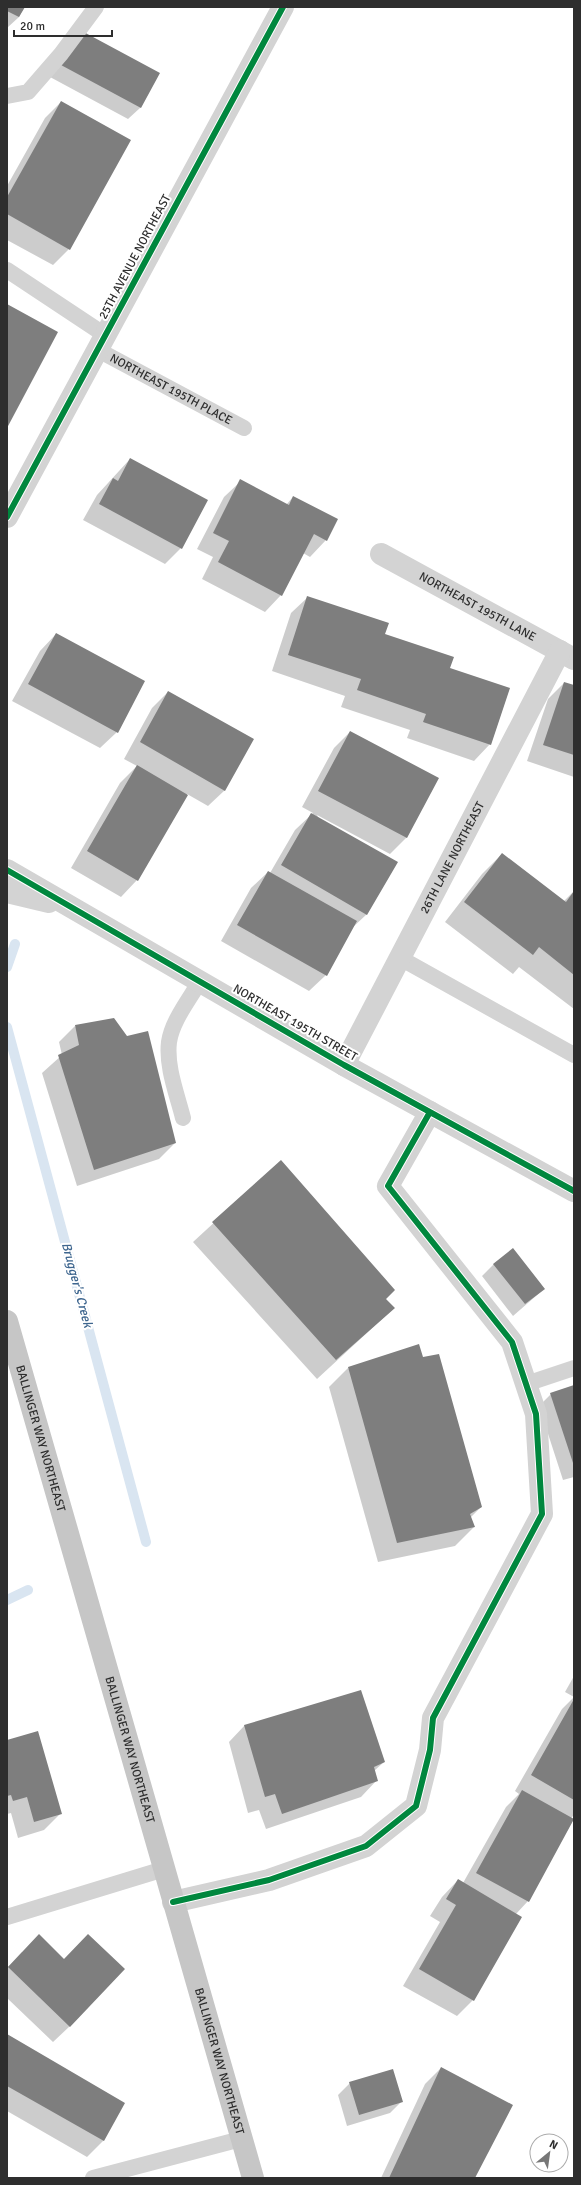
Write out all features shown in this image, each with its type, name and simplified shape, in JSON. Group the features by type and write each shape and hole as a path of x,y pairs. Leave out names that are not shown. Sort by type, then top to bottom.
{"main road":[{"name":"BALLINGER WAY NORTHEAST","path":"7,1321 253,2178"}],"street":[{"name":"25TH AVENUE NORTHEAST","path":"7,517 282,7"},
{"name":"NORTHEAST 195TH LANE","path":"382,554 567,655"},
{"name":"26TH LANE NORTHEAST","path":"344,1065 400,958 567,655"},
{"name":"NORTHEAST 195TH STREET","path":"7,870 344,1065 574,1191"},
{"path":"7,892 70,907"},
{"path":"173,1902 269,1880 366,1846 416,1806 430,1750 433,1718 542,1514 536,1414 512,1342 388,1186 430,1112"}],"lane":[{"path":"7,96 28,92 61,54 96,7"},
{"name":"NORTHEAST 195TH PLACE","path":"7,270 101,342 244,428"},
{"path":"400,958 574,1055"},
{"path":"183,1118 169,1058 170,1041 175,1025 200,981"},
{"path":"526,1384 574,1368"},
{"path":"7,1917 164,1869"},
{"path":"93,2178 242,2139"}],"building":[{"path":"7,7 25,7 19,17 7,11"},
{"path":"80,30 160,73 141,108 61,65"},
{"path":"61,101 131,140 70,250 7,214 7,197"},
{"path":"7,304 58,332 7,428"},
{"path":"130,458 208,500 182,549 99,504 113,478 118,481"},
{"path":"240,479 289,505 293,496 338,519 327,541 314,534 282,596 218,562 229,541 213,533"},
{"path":"307,596 389,623 385,634 454,657 450,668 510,688 491,745 423,722 426,714 357,690 361,679 288,655"},
{"path":"56,633 145,681 118,733 28,684"},
{"path":"564,682 574,685 574,755 543,745"},
{"path":"168,691 254,739 225,791 140,742"},
{"path":"350,731 439,778 407,838 318,791"},
{"path":"137,765 188,795 138,881 87,851"},
{"path":"311,813 398,862 367,915 281,865"},
{"path":"502,853 566,902 574,891 574,975 539,947 533,955 464,902"},
{"path":"268,871 357,921 327,976 237,925"},
{"path":"114,1018 127,1036 148,1031 176,1143 94,1170 58,1055 79,1045 75,1025"},
{"path":"281,1160 395,1290 386,1299 395,1308 336,1360 212,1222"},
{"path":"513,1248 545,1289 525,1304 493,1264"},
{"path":"419,1344 423,1357 439,1354 482,1507 470,1514 475,1527 397,1543 348,1367"},
{"path":"574,1385 574,1466 550,1393"},
{"path":"361,1690 385,1762 374,1767 378,1781 282,1814 275,1794 265,1797 244,1725"},
{"path":"574,1699 574,1800 531,1775"},
{"path":"38,1731 62,1814 34,1822 27,1797 13,1801 11,1795 7,1796 7,1740"},
{"path":"522,1790 574,1819 529,1902 476,1873"},
{"path":"458,1879 522,1917 474,2001 419,1969 456,1905 446,1899"},
{"path":"39,1934 64,1959 88,1934 125,1969 70,2027 8,1967"},
{"path":"7,2034 125,2103 104,2141 7,2086"},
{"path":"441,2067 513,2105 475,2178 389,2178"},
{"path":"393,2069 403,2102 359,2115 349,2082"}],"waterway":[{"name":"Brugger's Creek","path":"7,967 15,944"},
{"name":"Brugger's Creek","path":"7,1027 146,1542"},
{"name":"Brugger's Creek","path":"7,1600 28,1590"}],"cycle path":[{"path":"7,517 283,7"},
{"path":"7,870 344,1065 574,1191"},
{"path":"173,1902 269,1880 366,1846 416,1806 430,1750 433,1718 542,1514 536,1414 512,1342 388,1186 430,1112"}]}
